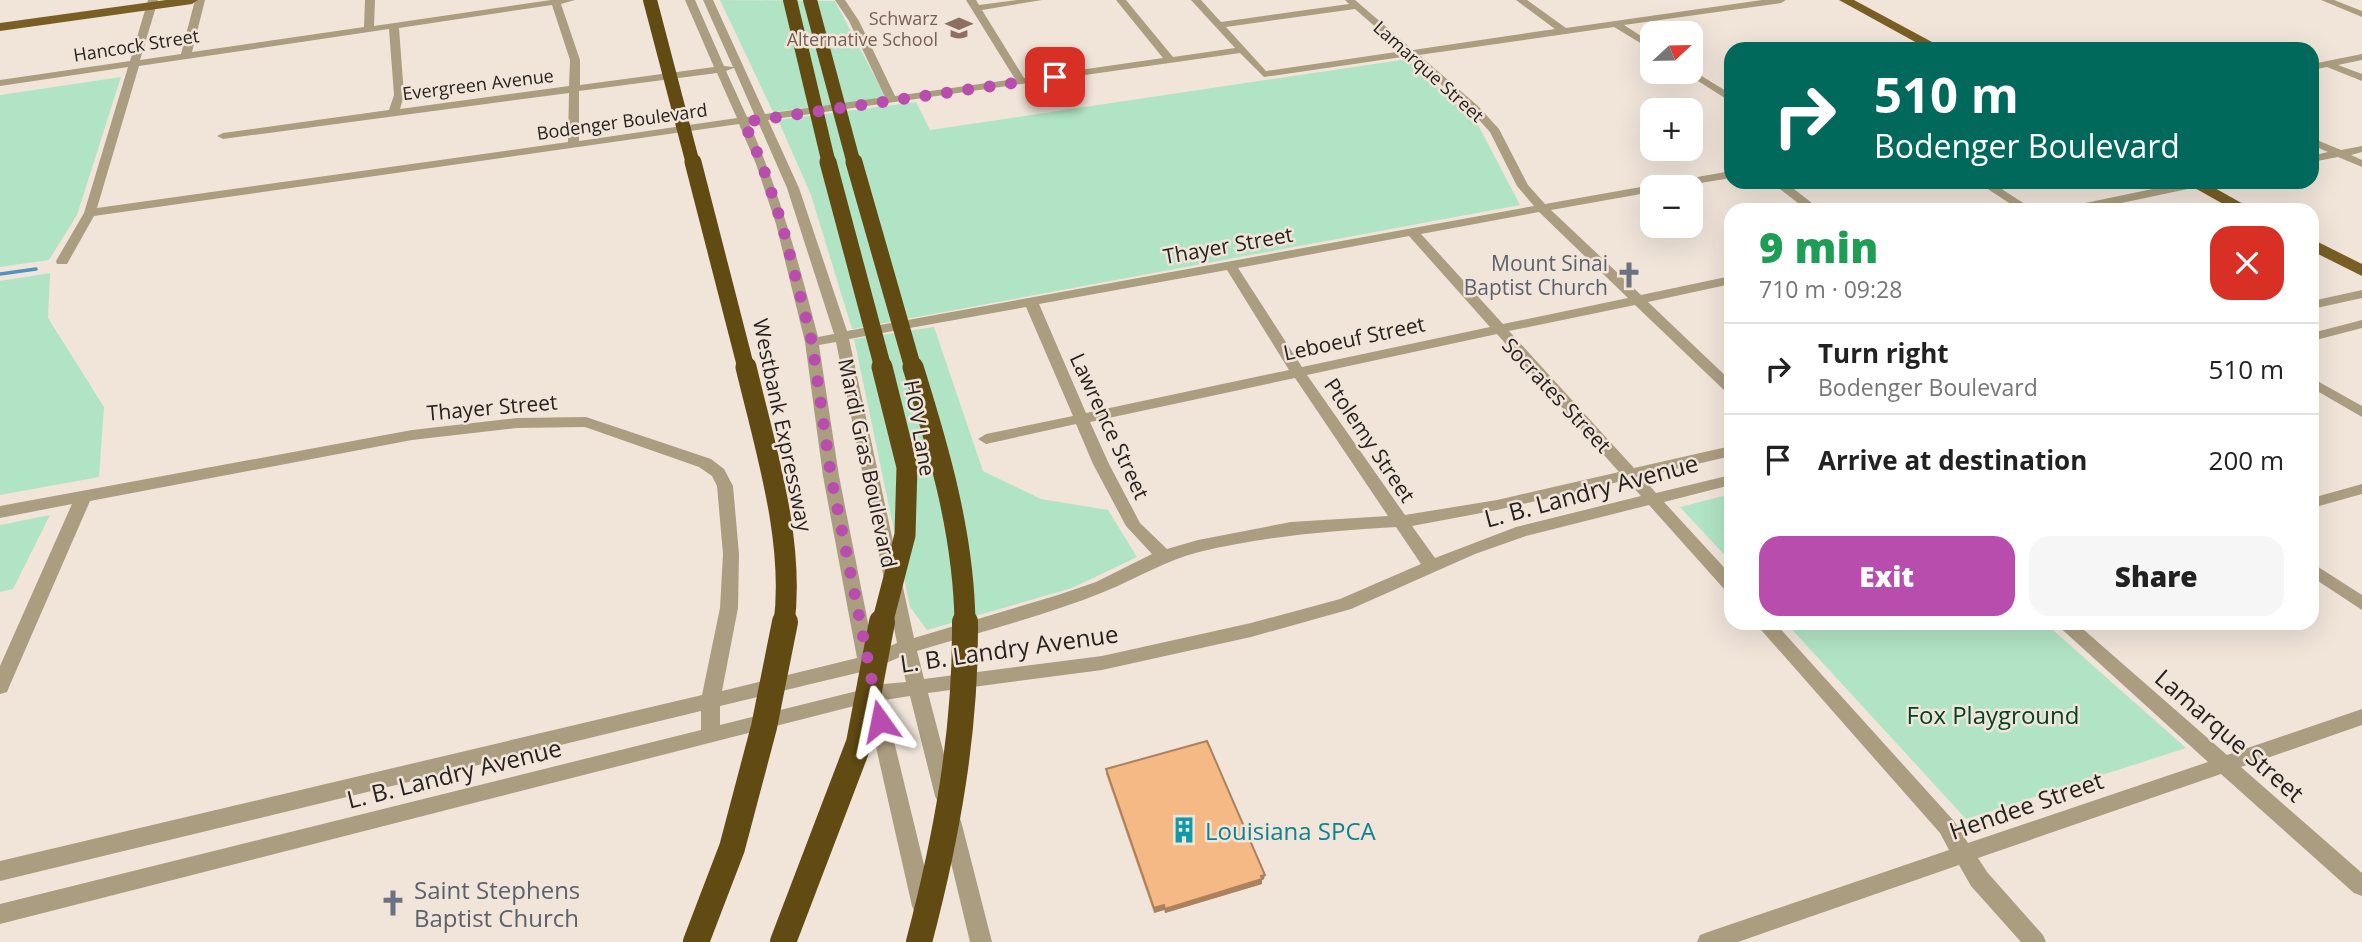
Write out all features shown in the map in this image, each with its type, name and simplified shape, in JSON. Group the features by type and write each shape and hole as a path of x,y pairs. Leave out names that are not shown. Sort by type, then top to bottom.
{"highway":[{"name":"Westbank Expressway","path":"650,0 745,363 776,491 784,550 785,620 764,727 732,848 696,942"},
{"name":"HOV Lane","path":"783,942 859,743 883,618 905,535 906,467 790,0"},
{"path":"810,0 853,166 946,485 961,566 965,659 956,762 937,877 919,942"}],"main road":[{"path":"0,18 125,0"},
{"path":"0,27 152,3 192,0"},
{"path":"1845,0 1925,42"},
{"path":"2209,189 2234,203"},
{"path":"2319,248 2362,271"}],"street":[{"path":"186,55 200,0"},
{"path":"369,30 370,0"},
{"name":"Hancock Street","path":"0,93 133,68 186,55 570,0"},
{"name":"Mardi Gras Boulevard","path":"690,0 762,164 782,224 812,342 831,476 867,663 916,868 929,942"},
{"name":"Mardi Gras Boulevard","path":"708,0 806,220 842,338 907,647 981,942"},
{"path":"840,0 854,21 892,101"},
{"path":"1022,82 974,4 1037,0"},
{"path":"1121,0 1171,61"},
{"path":"1196,0 1264,74 1781,0"},
{"path":"1219,25 1370,0"},
{"path":"1521,0 1565,32"},
{"path":"1680,0 1701,12"},
{"path":"2326,0 2362,14"},
{"path":"2347,0 2362,6"},
{"path":"556,2 575,60 573,146"},
{"path":"62,261 90,214 152,3"},
{"name":"Lamarque Street","path":"1353,3 1474,108 1495,131 1523,186 1542,208 1724,382"},
{"path":"1616,24 1640,39"},
{"path":"394,27 399,94 394,113"},
{"name":"Bodenger Boulevard","path":"90,214 1242,50"},
{"path":"2319,66 2362,58"},
{"path":"2328,64 2362,78"},
{"name":"Evergreen Avenue","path":"223,136 738,67"},
{"name":"Hancock Street","path":"0,83 133,68"},
{"path":"1703,81 1724,94"},
{"path":"2319,144 2362,164"},
{"path":"2319,158 2362,149"},
{"path":"1703,179 1724,175"},
{"path":"1786,189 1806,203"},
{"path":"1994,189 2017,203"},
{"path":"2102,203 2166,189"},
{"name":"Thayer Street","path":"812,342 1032,304 1640,190"},
{"name":"Socrates Street","path":"1413,233 1497,330 1724,578"},
{"name":"Ptolemy Street","path":"1231,266 1298,372 1431,566"},
{"name":"Leboeuf Street","path":"986,439 1724,282"},
{"path":"2319,304 2362,294"},
{"name":"Lawrence Street","path":"1032,304 1101,464 1134,526 1164,556"},
{"path":"2319,335 2362,324"},
{"path":"2319,386 2362,412"},
{"name":"Thayer Street","path":"0,512 449,429 560,421 586,422 610,429 705,463 718,473 725,486 731,554 729,608 710,702 711,736"},
{"name":"L. B. Landry Avenue","path":"0,871 867,663 907,647 1064,600 1102,586 1164,556 1236,537 1291,528 1400,522 1497,505 1724,453"},
{"name":"L. B. Landry Avenue","path":"0,914 874,694 1102,663 1161,652 1345,604 1431,566 1522,531 1724,483"},
{"path":"2319,501 2362,489"},
{"path":"0,687 84,496"},
{"path":"2319,574 2362,604"},
{"path":"1770,630 1947,827 1979,879 2035,942"},
{"name":"Lamarque Street","path":"2072,630 2362,886"},
{"name":"Hendee Street","path":"1708,942 2362,717"}],"green space":[{"path":"720,0 835,1 886,98 773,112"},
{"path":"1407,59 1476,121 1520,205 852,329 811,195 778,120 916,102 930,130"},
{"path":"121,77 77,215 49,260 0,267 0,95"},
{"path":"50,273 48,318 104,407 99,477 0,495 0,281"},
{"path":"934,327 983,471 1041,499 1108,510 1137,557 1072,588 927,630 910,607 854,339"},
{"path":"1724,496 1724,554 1680,507"},
{"path":"50,515 13,589 0,592 0,525"},
{"name":"Fox Playground","path":"1792,630 2053,630 2186,748 1966,819"}],"building":[{"name":"Louisiana SPCA","path":"1207,741 1265,875 1261,876 1262,879 1165,909 1164,905 1154,908 1106,769"}],"waterway":[{"path":"0,274 36,269"}],"place":[{"name":"Schwarz Alternative School","path":"959,28"},
{"name":"Mount Sinai Baptist Church","path":"1629,275"},
{"name":"Louisiana SPCA","path":"1184,830"},
{"name":"Saint Stephens Baptist Church","path":"393,903"}],"route":[{"path":"880,721 831,476 812,342 782,224 762,164 744,122 1055,77"}]}
